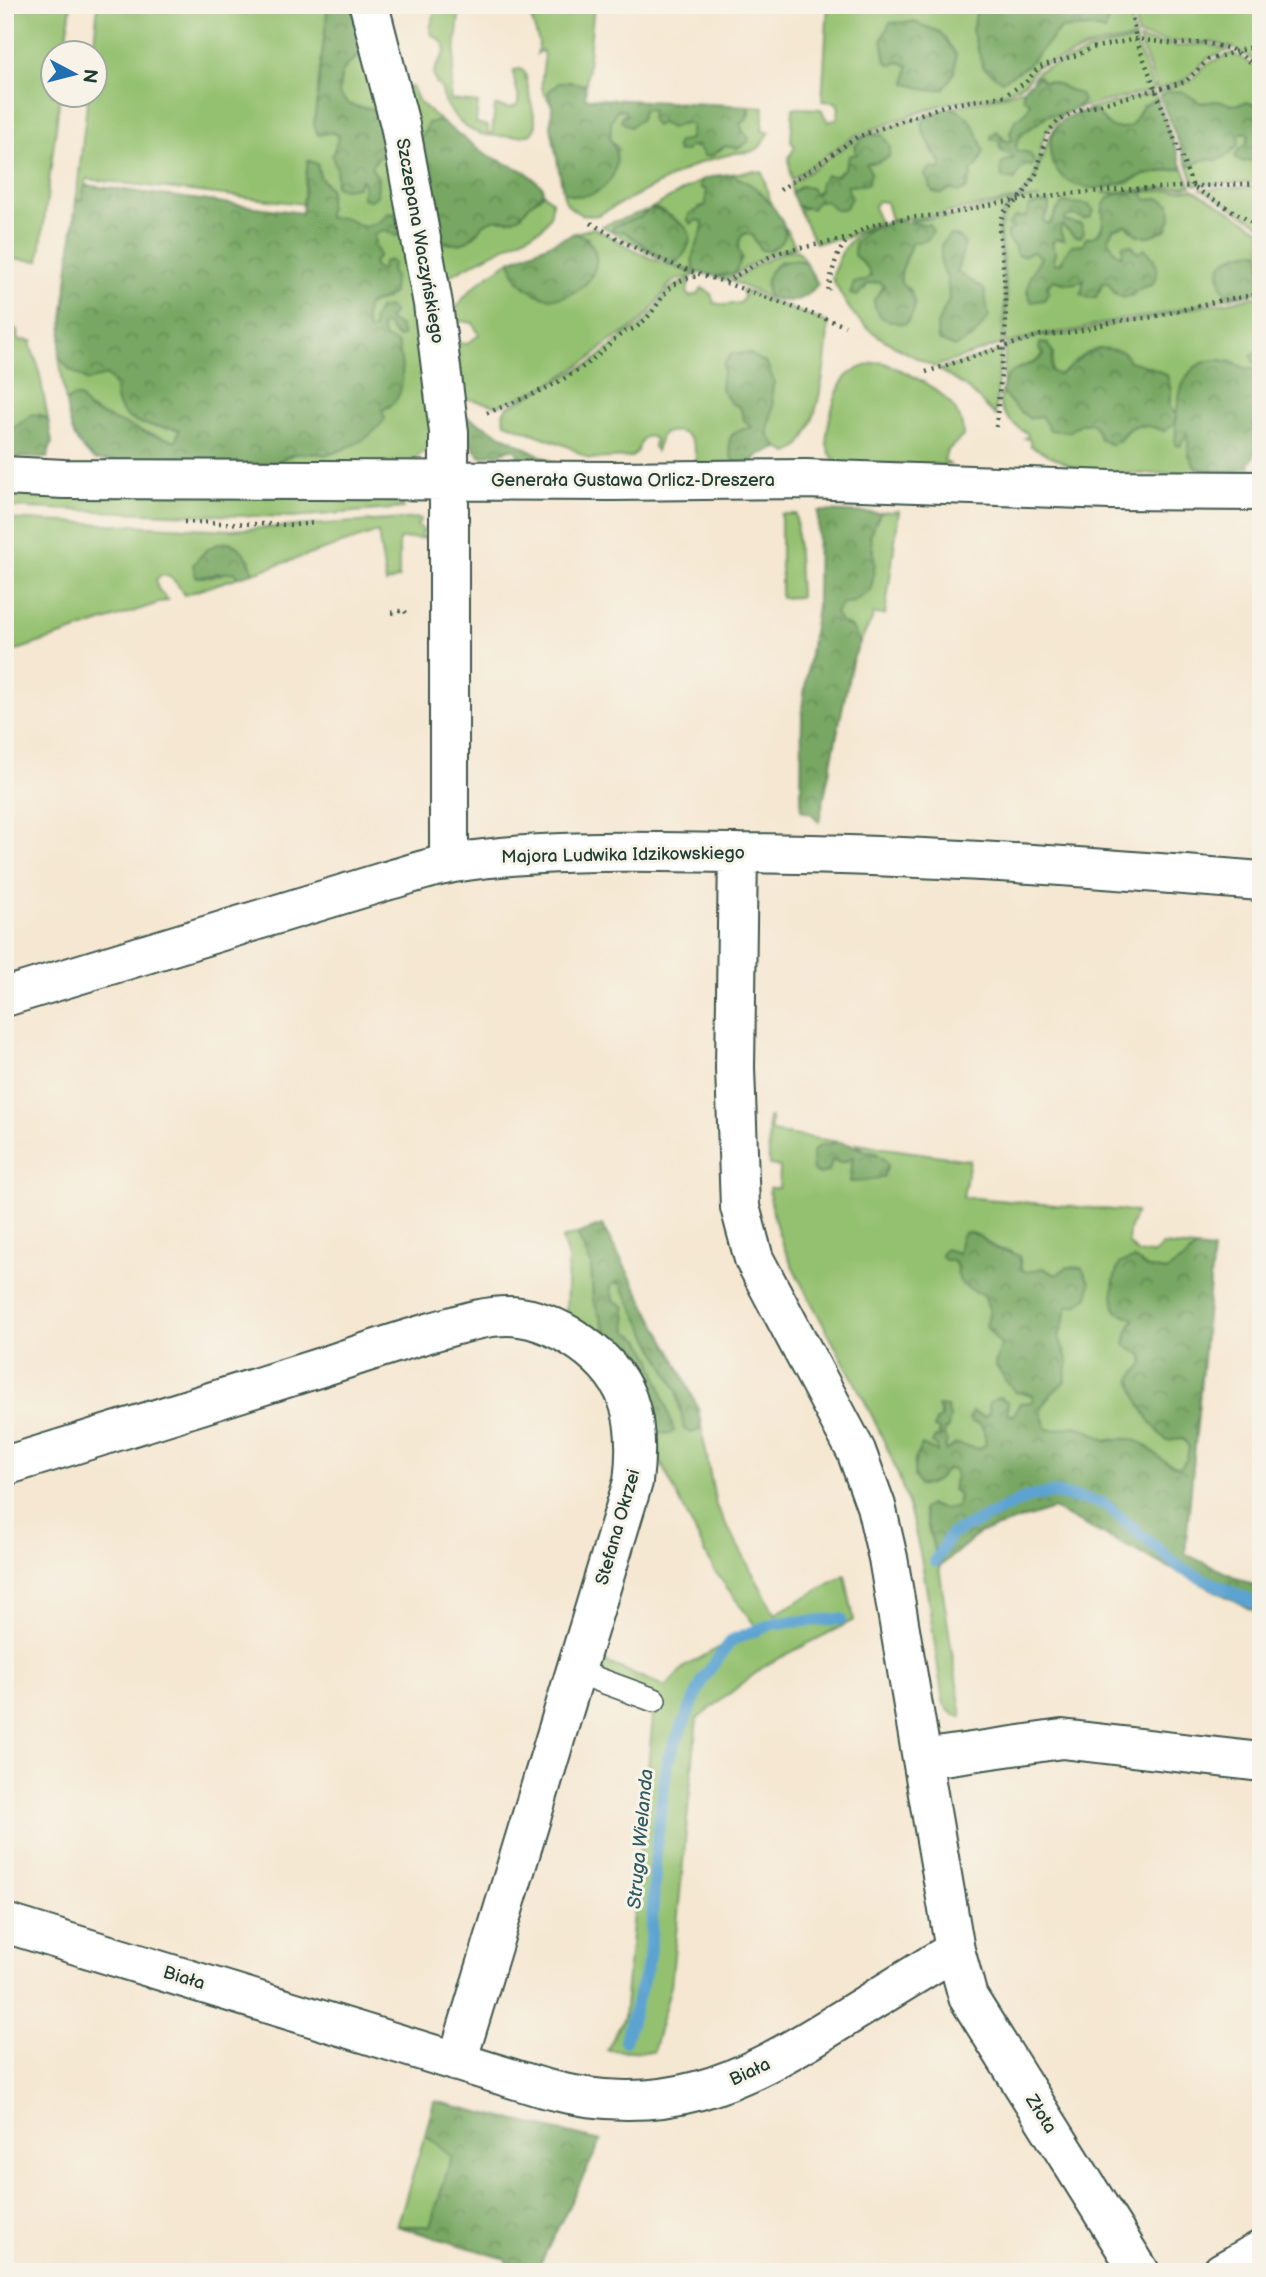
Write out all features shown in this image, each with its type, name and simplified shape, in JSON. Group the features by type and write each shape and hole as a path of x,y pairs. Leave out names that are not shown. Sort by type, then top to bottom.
{"street":[{"name":"Szczepana Waczyńskiego","path":"369,5 400,125 433,304 449,432 449,864"},
{"name":"Generała Gustawa Orlicz-Dreszera","path":"5,476 64,479 806,479 1110,490 1261,491"},
{"name":"Majora Ludwika Idzikowskiego","path":"5,997 386,881 449,864 503,857 560,853 841,854 1042,863 1261,881"},
{"path":"738,853 735,1068 740,1208 754,1259 870,1484 888,1558 955,1950"},
{"name":"Stefana Okrzei","path":"5,1466 469,1321 508,1316 524,1317 547,1324 576,1340 611,1368 625,1393 636,1432 633,1482 457,2062"},
{"path":"922,1759 1062,1739 1261,1762"},
{"name":"Biała","path":"5,1923 543,2088 596,2099 640,2101 678,2096 737,2079 783,2056 955,1950"},
{"name":"Złota","path":"955,1950 968,1997 1140,2272"},
{"path":"1222,2272 1261,2250"}],"lane":[{"path":"575,1671 654,1700"}],"path":[{"path":"1130,5 1136,39 1193,187 1261,228"},
{"path":"780,190 857,137 946,106 1004,96 1027,82 1038,68 1092,48 1136,39 1177,44 1206,43 1233,51 1261,69"},
{"path":"996,427 1005,286 999,229 1003,213 1037,174 1048,132 1057,122 1078,110 1185,82 1208,60 1261,44"},
{"path":"725,282 776,253 846,239 870,226 887,221 1062,195 1261,183"},
{"path":"591,223 650,256 845,326"},
{"path":"828,290 836,260 848,240 856,234"},
{"path":"483,414 530,394 592,361 625,332 638,327 668,287 678,281 702,276"},
{"path":"926,372 1041,335 1070,333 1117,321 1153,317 1222,300 1261,294"}],"green space":[{"path":"5,5 71,5 67,38 38,38 38,108 58,108 39,261 5,258"},
{"path":"98,5 328,5 314,125 339,136 332,156 337,169 364,183 363,197 371,167 378,157 390,155 403,215 363,227 345,218 327,218 330,189 320,177 317,164 308,161 303,204 86,179 82,199 76,201 87,108 108,108 108,38 94,38"},
{"path":"328,5 353,5 365,51 345,68 339,94 349,104 378,111 390,155 378,157 371,167 378,178 377,196 370,200 362,198 364,183 361,180 357,187 344,189 335,186 337,169 332,156 339,136 333,132 318,135 314,125"},
{"path":"437,5 460,5 450,100 478,103 476,123 488,126 488,133 492,133 495,106 517,106 518,97 513,74 514,70 521,69 525,73 536,125 532,134 481,134 467,127 450,110 442,89 435,81 434,73 445,48 442,42 432,35 430,28"},
{"path":"527,5 594,5 586,85 569,82 548,92 552,106 543,91 544,55 542,50 537,54 539,43"},
{"path":"828,5 1128,5 1135,38 1091,46 1065,58 1037,66 1026,82 1003,94 945,104 856,135 791,180 789,158 795,146 791,142 793,108 821,109 828,122 837,119 839,108 836,102 822,101"},
{"path":"978,5 1108,5 1110,13 1105,31 1090,27 1060,29 1027,66 1002,81 983,67 972,30"},
{"path":"1132,5 1261,5 1261,65 1234,48 1211,42 1171,42 1138,36"},
{"path":"914,22 940,32 956,54 955,71 944,89 927,90 906,83 908,65 898,62 892,65 886,62 882,39 890,23"},
{"path":"1135,40 1154,90 1078,108 1083,101 1079,94 1053,82 1043,81 1038,76 1033,78 1039,70 1077,57 1091,49"},
{"path":"1139,40 1177,46 1206,44 1230,50 1208,58 1185,80 1157,89"},
{"path":"365,51 378,111 349,104 339,94 345,68"},
{"path":"1233,53 1261,70 1261,107 1247,102 1234,105 1217,101 1201,103 1176,92 1160,97 1159,92 1190,81 1208,63"},
{"path":"1039,76 1043,81 1053,82 1080,94 1083,101 1067,112 1047,115 1023,134 1016,150 1029,153 1034,160 1032,166 1026,165 1015,180 1002,178 1003,162 1014,157 1001,151 1000,141 991,139 991,136 997,131 1007,142 1012,140 1010,133 1015,120 1025,113 1030,102 1023,98 1024,88"},
{"path":"559,83 586,85 585,98 749,106 746,121 740,123 749,138 748,142 739,148 725,146 711,156 704,156 698,146 690,146 686,151 678,152 678,142 690,139 692,124 683,123 671,128 661,123 656,126 651,119 652,110 643,109 641,119 630,127 621,121 622,115 627,115 624,110 617,110 611,122 610,139 616,162 614,174 608,183 599,191 588,195 563,191 551,127 552,106 548,92"},
{"path":"412,87 419,102 443,123 436,121 417,140 406,88"},
{"path":"1024,88 1023,98 1030,102 1012,140 1007,142 1000,134 997,139 1000,141 999,147 1015,157 1006,161 1019,171 1026,165 1022,153 1016,150 1019,138 1047,115 1067,112 1047,131 1031,184 1015,199 920,218 891,220 886,202 878,201 874,206 879,223 846,238 815,243 797,206 803,209 817,201 827,201 847,186 868,184 858,154 849,156 845,168 815,194 801,186 792,193 791,184 857,138 930,114 923,123 932,151 942,164 930,183 933,192 950,188 959,192 966,189 971,176 959,110 948,108 1003,96"},
{"path":"1182,91 1201,103 1217,101 1234,105 1247,102 1261,107 1261,154 1253,160 1243,162 1235,157 1247,144 1249,134 1244,132 1239,135 1238,145 1229,155 1188,166 1160,97 1167,92"},
{"path":"1155,93 1157,99 1143,106 1131,127 1114,128 1097,112 1086,110"},
{"path":"1157,99 1183,168 1151,173 1100,188 1074,184 1060,175 1052,161 1050,147 1054,132 1063,120 1077,113 1097,112 1114,128 1124,128 1131,126 1143,106"},
{"path":"749,106 764,107 762,131 770,132 759,148 701,162 598,215 580,213 567,203 563,191 573,196 618,149 610,139 611,122 616,110 624,110 628,115 621,121 642,109 652,109 661,123 692,124 690,139 684,142 711,156 725,146 739,148 743,132 739,123 749,115"},
{"path":"948,108 967,118 984,151 978,165 971,171 966,189 959,192 950,189 942,194 933,192 925,175 933,168 940,170 942,164 924,134 922,123 930,114"},
{"path":"428,123 443,123 487,155 526,172 543,187 541,195 518,217 486,223 465,242 449,243 437,238 417,140"},
{"path":"1059,123 1050,137 1128,183 1141,176 1183,168 1191,186 1102,193 1119,193 1108,198 1102,211 1102,227 1093,238 1064,255 1061,263 1055,264 1052,249 1062,225 1067,228 1065,217 1091,217 1057,209 1050,224 1043,220 1015,217 1009,226 1041,257 1030,277 1027,293 1032,302 1054,280 1067,284 1085,278 1100,290 1102,283 1108,282 1115,295 1132,296 1140,286 1138,254 1123,245 1123,256 1115,252 1108,238 1113,229 1126,225 1138,236 1147,200 1142,192 1193,189 1261,230 1261,253 1256,251 1226,294 1246,295 1152,316 1041,334 1005,344 1007,297 1000,230 1005,214 1016,201 1040,198 1019,199 1034,181 1048,141 1052,132"},
{"path":"1244,132 1249,134 1247,144 1239,150 1253,160 1261,154 1261,182 1195,185 1188,166 1206,159 1218,160"},
{"path":"866,135 882,135 890,146 889,157 866,164 871,172 868,184 847,186 851,198 845,209 835,210 826,201 817,201 812,209 797,206 792,193 801,186 811,188 815,194 820,190 819,185 826,175 836,176 845,168 849,156 857,154 855,146"},
{"path":"308,160 317,164 320,177 330,189 328,218 345,218 363,227 379,222 388,213 403,215 407,232 396,236 384,230 374,235 379,256 373,263 375,268 382,271 383,262 390,260 393,263 393,293 367,306 365,316 368,331 374,329 373,320 379,309 389,307 394,313 388,319 399,326 403,336 398,338 384,324 381,329 385,338 398,344 402,372 397,399 382,410 385,419 360,442 348,447 329,454 293,454 273,465 96,460 82,448 74,435 66,402 72,397 80,397 89,410 149,434 176,441 179,429 153,426 129,418 118,405 115,387 106,375 88,381 69,369 59,357 76,201 82,199 85,185 302,213"},
{"path":"762,172 771,204 740,179 715,176"},
{"path":"733,175 753,186 769,202 783,223 785,236 781,243 769,251 761,250 752,235 745,233 740,238 738,249 742,258 735,273 716,276 696,272 693,259 703,222 697,220 691,224 688,221 689,214 706,205 706,190 700,187 702,180"},
{"path":"702,180 700,187 706,190 706,205 698,207 697,220 703,221 703,227 694,252 693,265 696,272 671,265 679,261 690,238 675,219 652,208"},
{"path":"1261,186 1257,197 1261,209 1261,225 1201,189"},
{"path":"1142,192 1147,200 1158,198 1170,204 1171,218 1167,229 1142,236 1126,225 1113,229 1108,239 1115,252 1122,256 1123,245 1132,245 1138,253 1145,249 1149,253 1157,270 1152,285 1124,298 1114,292 1108,283 1103,283 1096,297 1088,298 1081,294 1084,279 1070,284 1054,280 1047,285 1049,292 1044,300 1032,302 1027,293 1030,277 1041,257 1033,252 1024,256 1017,255 1014,246 1007,239 1007,232 1014,228 1008,226 1015,217 1026,217 1029,206 1049,203 1049,211 1043,220 1050,224 1063,202 1089,205 1094,211 1091,217 1083,219 1075,215 1065,217 1064,221 1081,224 1084,232 1081,237 1074,236 1062,225 1060,230 1064,240 1056,239 1051,243 1056,252 1053,259 1055,264 1061,263 1072,245 1083,244 1086,238 1100,232 1103,208 1108,198 1119,193"},
{"path":"543,193 552,201 552,205 549,219 542,228 443,279 437,238 450,244 474,237 484,224 495,219 509,220 522,215"},
{"path":"1013,201 1003,212 998,229 1005,298 1002,344 934,367 890,344 869,329 849,308 832,278 842,252 852,239 859,233 877,225 865,231 855,255 871,275 865,281 863,291 868,284 879,282 885,286 874,300 911,291 901,283 902,268 911,243 927,240 929,224 910,221 951,216"},
{"path":"652,208 681,224 689,233 687,249 680,259 671,265 625,232 612,230 613,226 640,217"},
{"path":"645,211 641,217 614,226 661,259 602,226"},
{"path":"893,221 929,224 933,231 927,240 911,243 902,268 901,283 910,292 914,302 913,313 905,324 888,321 877,311 874,300 884,286 879,282 868,284 857,296 850,294 854,282 865,281 871,275 868,268 854,255 855,243 872,229"},
{"path":"785,227 796,247 768,255 726,280 716,277 725,276 742,258 738,249 740,238 746,233 752,235 756,242 785,236"},
{"path":"594,228 650,258 697,275 677,280 668,286 637,325 608,343 590,359 540,389 498,406 460,397 453,342 467,344 479,335 473,323 462,321 451,325 459,304 466,295 510,261 518,281 588,238 575,233"},
{"path":"384,230 407,232 432,438 427,449 410,463 273,465 287,456 303,452 328,455 342,449 382,410 385,338 381,329 384,324 398,338 388,319 374,330 368,331 365,316 367,306 376,300 387,299 383,271 374,268 373,262 379,256 374,234"},
{"path":"575,233 590,243 596,257 594,271 585,284 572,294 555,298 537,294 519,281 510,261"},
{"path":"950,235 959,237 965,244 957,272 984,289 989,317 973,337 955,347 938,340 937,325 949,299 947,278 941,264 941,245"},
{"path":"788,250 798,251 805,262 780,261 768,277 768,297 731,281 760,263"},
{"path":"1256,251 1261,253 1261,288 1250,295 1226,294 1219,275 1224,262 1237,255"},
{"path":"795,260 805,262 818,284 807,295 796,300 783,301 768,297 767,282 771,271 780,264"},
{"path":"690,279 687,292 690,297 698,294 702,288 711,294 714,303 726,305 740,303 744,297 742,290 828,323 819,396 807,434 798,447 788,453 773,444 768,435 774,382 731,403 740,407 745,422 753,427 739,463 696,466 693,443 678,432 662,434 656,451 655,439 649,436 643,438 632,457 589,459 567,446 505,423 503,413 507,407 593,362 626,334 640,327 669,289"},
{"path":"1261,296 1261,350 1252,355 1258,365 1257,369 1249,370 1229,361 1187,431 1189,454 1195,467 1229,472 1250,465 1251,473 1120,474 1071,466 1031,446 1030,440 1025,438 1028,437 1027,433 1010,421 1001,408 1002,392 1015,407 1041,416 1069,432 1080,424 1092,423 1097,430 1120,441 1127,431 1134,427 1154,426 1169,406 1171,391 1150,367 1129,361 1075,361 1067,372 1058,375 1052,371 1053,353 1048,344 1040,359 1013,371 1003,385 1005,347 1041,336 1071,334"},
{"path":"5,314 17,331 18,340 32,341 30,345 38,365 48,419 39,414 12,429 5,452"},
{"path":"1040,343 1048,344 1053,353 1051,371 1058,375 1088,352 1105,348 1125,353 1129,361 1167,375 1171,391 1169,406 1176,415 1173,425 1164,431 1148,426 1132,427 1112,445 1100,439 1092,423 1080,424 1069,432 1050,430 1041,416 1030,419 1002,392 1008,375 1044,354 1039,349"},
{"path":"1001,350 995,415 966,387 939,370"},
{"path":"1261,350 1261,418 1253,424 1256,441 1255,453 1250,462 1233,470 1195,467 1189,454 1187,433 1180,446 1175,445 1177,406 1184,381 1191,371 1201,364 1215,360 1257,369 1258,365 1253,362 1252,354"},
{"path":"749,353 767,364 774,382 773,407 768,430 770,438 778,448 758,455 753,462 739,463 732,459 729,445 731,436 752,427 745,422 740,407 731,403 721,389 724,363 732,354"},
{"path":"59,357 80,372 106,374 113,382 118,405 128,418 153,426 179,429 176,441 121,424 72,397 66,402"},
{"path":"882,362 922,381 946,399 955,410 961,422 963,436 947,451 944,460 950,465 837,463 832,456 827,444 828,429 835,398 843,381 859,368"},
{"path":"33,414 48,419 52,443 47,458 5,457 12,429"},
{"path":"462,414 562,467 513,463 518,456 516,450 509,449 498,455 481,457 470,442"},
{"path":"5,491 402,497 403,508 294,517 167,514 5,507"},
{"path":"818,511 880,513 870,535 875,563 871,591 853,602 842,604 835,613 840,622 852,628 860,642 852,662 819,822 812,814 801,810 802,708 817,606"},
{"path":"899,511 885,615 872,614 872,620 860,642 852,628 840,622 835,613 842,603 853,602 875,563 870,535 880,513"},
{"path":"781,514 796,514 800,597 781,598"},
{"path":"420,518 417,525 424,531 420,535 428,538 399,539 399,578 386,583 378,532 253,573 249,559 209,578 228,572 234,572 239,577 184,595 172,579 161,575 156,580 158,589 168,600 5,654 5,519 231,530"},
{"path":"229,542 245,554 253,573 239,577 234,572 229,572 196,577 193,565 201,556 212,546"},
{"path":"768,1117 771,1117 771,1132 840,1142 820,1146 835,1162 846,1162 853,1156 850,1173 877,1153 863,1150 856,1144 970,1160 963,1197 1136,1212 1128,1243 1138,1253 1154,1254 1162,1245 1196,1248 1166,1271 1148,1268 1134,1259 1126,1314 1134,1319 1128,1331 1143,1355 1144,1363 1189,1447 1187,1459 1180,1468 1132,1440 1107,1441 1074,1426 1047,1429 1040,1412 1068,1362 1059,1337 1068,1306 1077,1305 1056,1275 1043,1268 1028,1273 1022,1270 1011,1251 997,1248 972,1233 965,1232 958,1253 951,1259 957,1264 963,1285 984,1294 990,1311 986,1326 1001,1345 1016,1392 1033,1395 1032,1402 1013,1416 998,1413 984,1417 973,1412 984,1431 986,1444 980,1449 956,1444 946,1451 944,1430 948,1428 939,1406 937,1453 915,1458 914,1477 947,1469 954,1470 956,1477 952,1489 959,1495 957,1507 942,1509 930,1505 923,1509 939,1567 962,1717 950,1712 943,1701 919,1546 902,1486 874,1420 800,1282 775,1221 769,1188 779,1188 780,1167 769,1165"},
{"path":"840,1142 883,1158 888,1165 883,1177 850,1182 853,1157 841,1163 832,1160 829,1171 821,1174 813,1172 812,1153 819,1146"},
{"path":"602,1225 673,1355 698,1408 701,1426 697,1431 690,1433 684,1429 677,1390 617,1282 610,1287 613,1300 624,1306 627,1331 641,1340 652,1360 674,1431 670,1434 660,1433 654,1427 648,1403 611,1344 593,1299 591,1264 577,1234"},
{"path":"965,1232 979,1236 996,1249 1019,1256 1022,1270 1028,1272 1043,1268 1056,1275 1067,1267 1082,1268 1090,1283 1088,1297 1077,1305 1068,1306 1059,1337 1068,1362 1065,1381 1046,1399 1040,1412 1047,1429 1074,1426 1107,1441 1133,1440 1148,1447 1169,1464 1180,1468 1187,1459 1189,1447 1183,1439 1167,1441 1160,1434 1140,1405 1134,1388 1131,1379 1144,1363 1143,1355 1125,1345 1134,1319 1116,1311 1113,1298 1114,1281 1120,1263 1134,1259 1148,1268 1166,1271 1196,1248 1213,1250 1185,1554 1261,1589 1261,1614 1053,1509 980,1533 939,1567 923,1509 930,1505 942,1509 957,1507 959,1495 952,1489 955,1470 947,1469 935,1482 919,1485 914,1470 922,1445 937,1452 937,1446 932,1443 935,1437 941,1437 939,1430 934,1428 936,1421 942,1417 938,1406 947,1407 950,1417 948,1428 944,1430 946,1451 956,1444 980,1449 986,1444 984,1431 980,1424 969,1419 973,1412 984,1417 989,1413 989,1403 999,1397 1008,1402 1007,1413 1013,1416 1020,1403 1032,1402 1033,1395 1016,1392 1005,1380 995,1364 1001,1345 986,1326 990,1311 984,1295 963,1285 956,1264 945,1260 941,1255 945,1249 958,1253 961,1237"},
{"path":"577,1234 591,1264 593,1299 611,1344 566,1314 568,1258 562,1239"},
{"path":"617,1282 677,1390 679,1409 697,1431 701,1426 716,1506 775,1614 845,1575 854,1620 766,1665 697,1719 671,1986 653,2052 607,2050 624,2017 653,1716 588,1688 598,1659 666,1687 684,1667 756,1627 714,1570 660,1461 654,1427 660,1433 641,1340 627,1331 624,1306 613,1300 610,1287"},
{"path":"434,2101 601,2141 536,2272 507,2272 506,2259 397,2226 430,2226 452,2157 425,2135"},
{"path":"425,2135 452,2156 430,2227 397,2226"}],"waterway":[{"name":"Struga Wielanda","path":"935,1561 951,1534 1028,1497 1054,1493 1103,1503 1182,1569 1261,1606"},
{"name":"Struga Wielanda","path":"625,2041 650,1957 656,1851 667,1761 704,1677 732,1640 775,1623 841,1619"}]}
